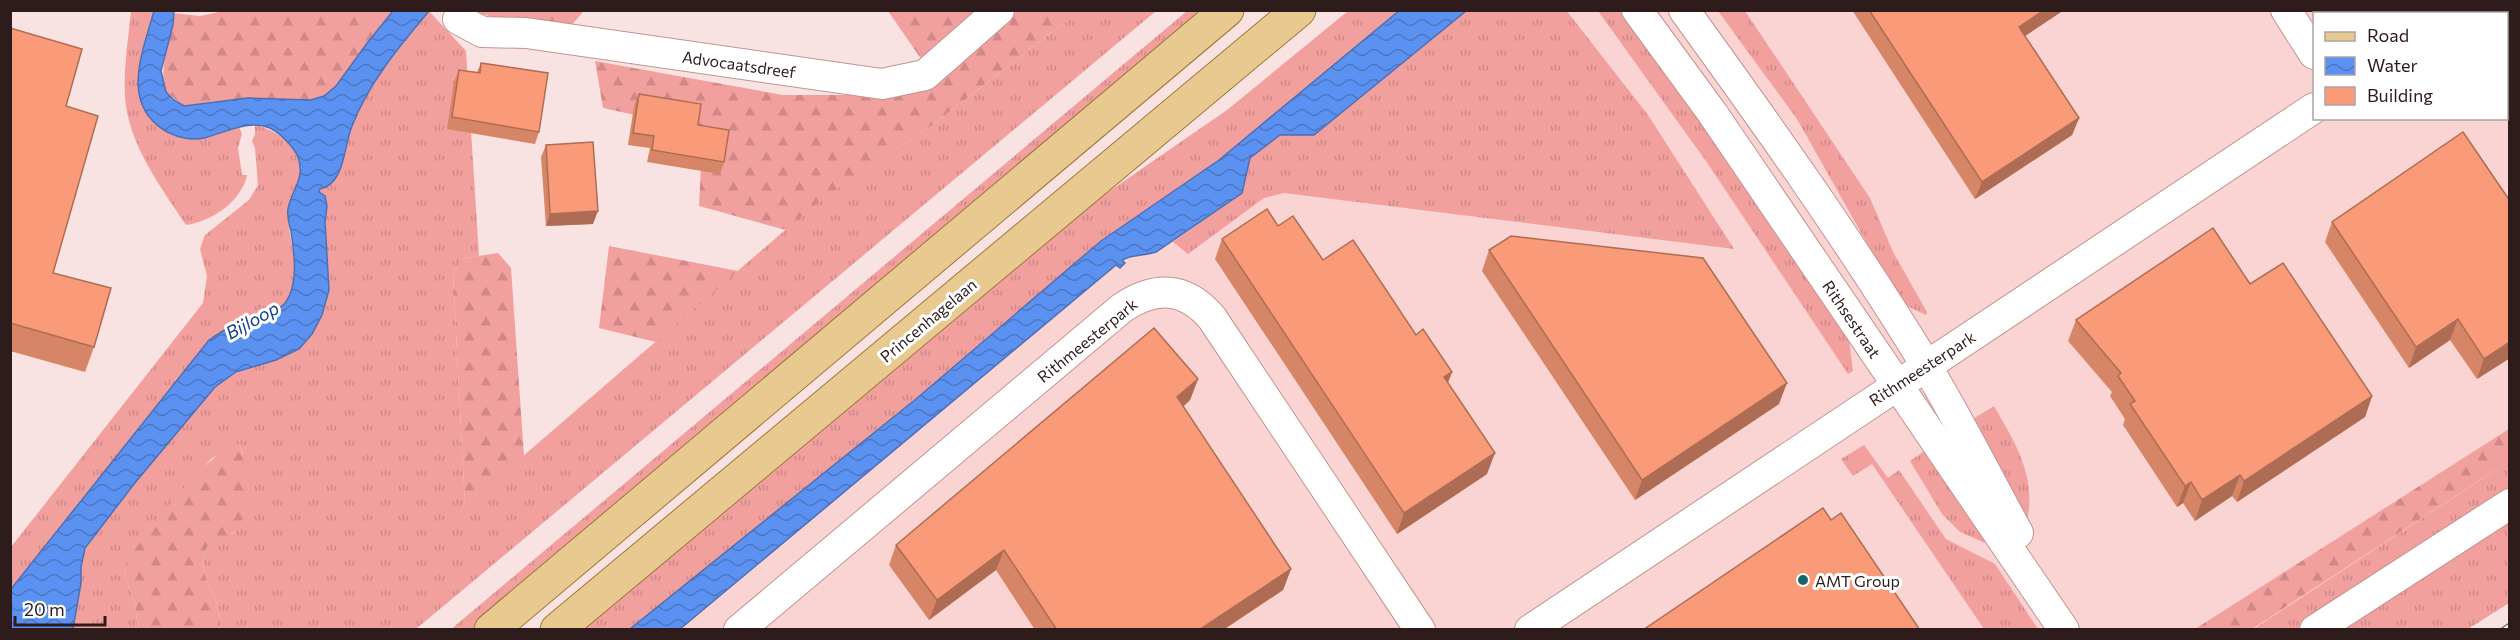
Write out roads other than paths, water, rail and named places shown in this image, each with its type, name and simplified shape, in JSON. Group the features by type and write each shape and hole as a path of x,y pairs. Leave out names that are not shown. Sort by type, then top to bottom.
{"main road":[{"path":"491,630 1227,10"},
{"name":"Princenhagelaan","path":"557,630 1299,10"}],"street":[{"name":"Advocaatsdreef","path":"458,19 482,32 526,33 882,84 925,75 999,10"},
{"name":"Rithsestraat","path":"1637,10 1713,114 2064,630"},
{"path":"1684,10 1786,151 1860,259 1926,365 2071,630"},
{"path":"2286,10 2313,52"},
{"name":"Rithmeesterpark","path":"1530,630 2313,109"},
{"name":"Rithmeesterpark","path":"739,630 1122,308 1144,295 1169,292 1193,300 1212,318 1420,630"},
{"path":"2315,630 2510,504"}],"water":[{"path":"1400,10 1466,11 1314,135 1280,135 1250,158 1242,193 1156,252 1122,260 1125,263 1120,268 1116,265 680,629 630,629 916,399 1101,241 1219,160"},
{"name":"Bijloop","path":"154,11 174,11 173,25 161,71 166,92 184,106 248,98 311,100 324,96 336,86 393,11 429,11 376,80 352,126 339,172 328,186 320,189 319,192 325,196 327,206 325,222 329,290 322,315 312,334 299,349 276,360 236,372 215,387 134,484 85,548 73,629 11,629 11,589 209,340 228,328 282,307 293,286 294,258 288,212 300,172 296,153 278,133 262,126 245,126 194,139 183,138 168,132 150,118 142,105 138,75"}],"railway":[{"path":"2504,630 2510,626"}],"place":[{"name":"AMT Group","path":"1803,580"}]}
